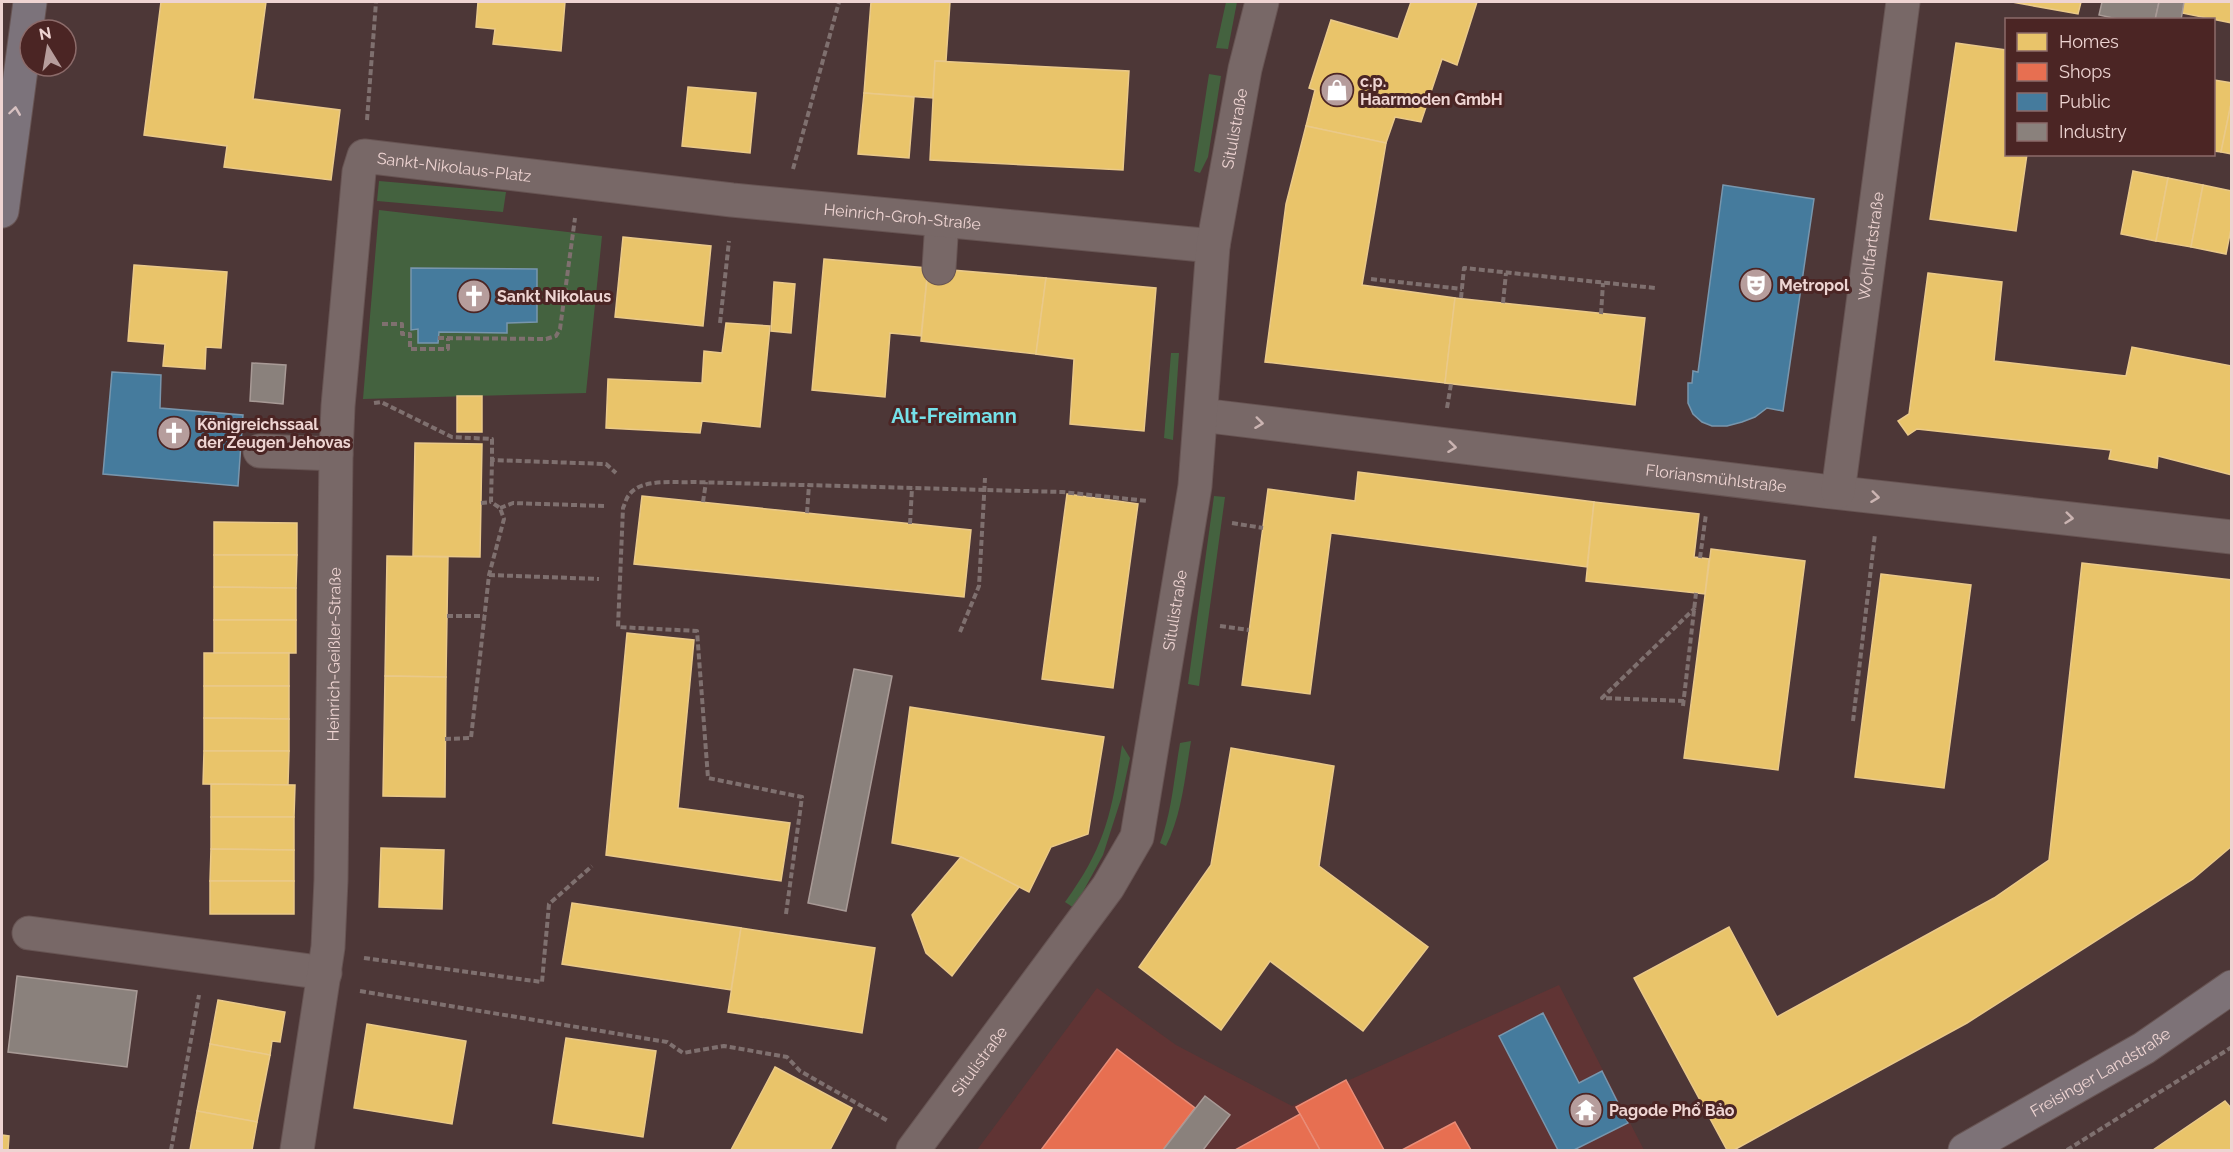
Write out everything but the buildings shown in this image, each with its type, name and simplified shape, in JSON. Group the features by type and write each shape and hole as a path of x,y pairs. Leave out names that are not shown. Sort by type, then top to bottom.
{"highway":[{"path":"2,211 30,2"}],"main road":[{"name":"Freisinger Landstraße","path":"1965,1150 2144,1048 2232,987"}],"street":[{"name":"Situlistraße","path":"913,1150 1108,887 1137,837 1195,486 1213,246 1245,69 1262,2"},
{"name":"Wohlfartstraße","path":"1838,492 1903,2"},
{"name":"Sankt-Nikolaus-Platz","path":"364,156 585,182"},
{"name":"Heinrich-Geißler-Straße","path":"297,1150 325,973 332,880 338,406 359,172 364,156"},
{"name":"Heinrich-Groh-Straße","path":"585,182 942,221 1213,246"},
{"path":"939,268 942,221"},
{"name":"Floriansmühlstraße","path":"1201,415 2232,537"},
{"path":"260,451 336,454"},
{"path":"29,933 325,973"}],"path":[{"name":"Sankt-Nikolaus-Platz","path":"364,156 376,2"},
{"path":"791,176 839,2"},
{"path":"438,338 546,339 556,336 560,329 585,182"},
{"path":"720,323 729,241"},
{"path":"1461,298 1464,268 1655,288"},
{"path":"1503,303 1506,273"},
{"path":"1371,279 1462,289"},
{"path":"1601,314 1603,283"},
{"path":"380,324 402,324 402,334 410,334 410,349 448,348 448,338"},
{"path":"1446,415 1450,384"},
{"path":"372,403 381,402 452,437 492,439 491,502"},
{"path":"492,460 606,464 616,473"},
{"path":"960,632 979,586 985,478"},
{"path":"786,914 802,797 708,777 697,631 618,627 623,508 628,495 637,488 652,483 706,482 1062,492 1149,501"},
{"path":"703,502 706,482"},
{"path":"807,513 809,485"},
{"path":"910,524 912,488"},
{"path":"1853,721 1880,497"},
{"path":"445,739 471,738 489,575 504,519 500,508 491,502 481,503"},
{"path":"500,508 513,503 604,506"},
{"path":"1700,558 1707,508"},
{"path":"1232,523 1263,528"},
{"path":"489,575 599,579"},
{"path":"1695,608 1602,698 1684,703 1695,608 1696,593"},
{"path":"447,616 484,616"},
{"path":"1220,626 1249,630"},
{"path":"357,957 542,982 549,904 592,866"},
{"path":"171,1150 206,957"},
{"path":"358,990 667,1042 683,1053 724,1046 787,1057 800,1071 889,1122"},
{"path":"2067,1150 2232,1047"}],"shaded area":[{"path":"1559,985 1644,1150 977,1150 1097,988 1176,1045 1292,1106"}],"green space":[{"path":"1226,2 1237,2 1228,49 1216,48"},
{"path":"1209,74 1221,76 1208,157 1200,173 1194,171"},
{"path":"379,181 506,192 503,212 377,201"},
{"path":"379,210 602,236 586,393 363,399"},
{"path":"1171,353 1179,353 1173,440 1164,438"},
{"path":"1214,496 1225,497 1199,686 1188,684"},
{"path":"1191,741 1176,821 1166,846 1160,843 1170,807 1180,743"},
{"path":"1122,745 1130,758 1121,799 1103,855 1074,908 1065,902 1090,863 1105,827 1115,789"}],"place":[{"name":"c.p. Haarmoden GmbH","path":"1337,90"},
{"name":"Metropol","path":"1756,285"},
{"name":"Sankt Nikolaus","path":"474,296"},
{"name":"Königreichssaal der Zeugen Jehovas","path":"174,433"},
{"name":"Pagode Phổ Bảo","path":"1586,1110"}],"district":[{"name":"Alt-Freimann","path":"954,416"}]}
